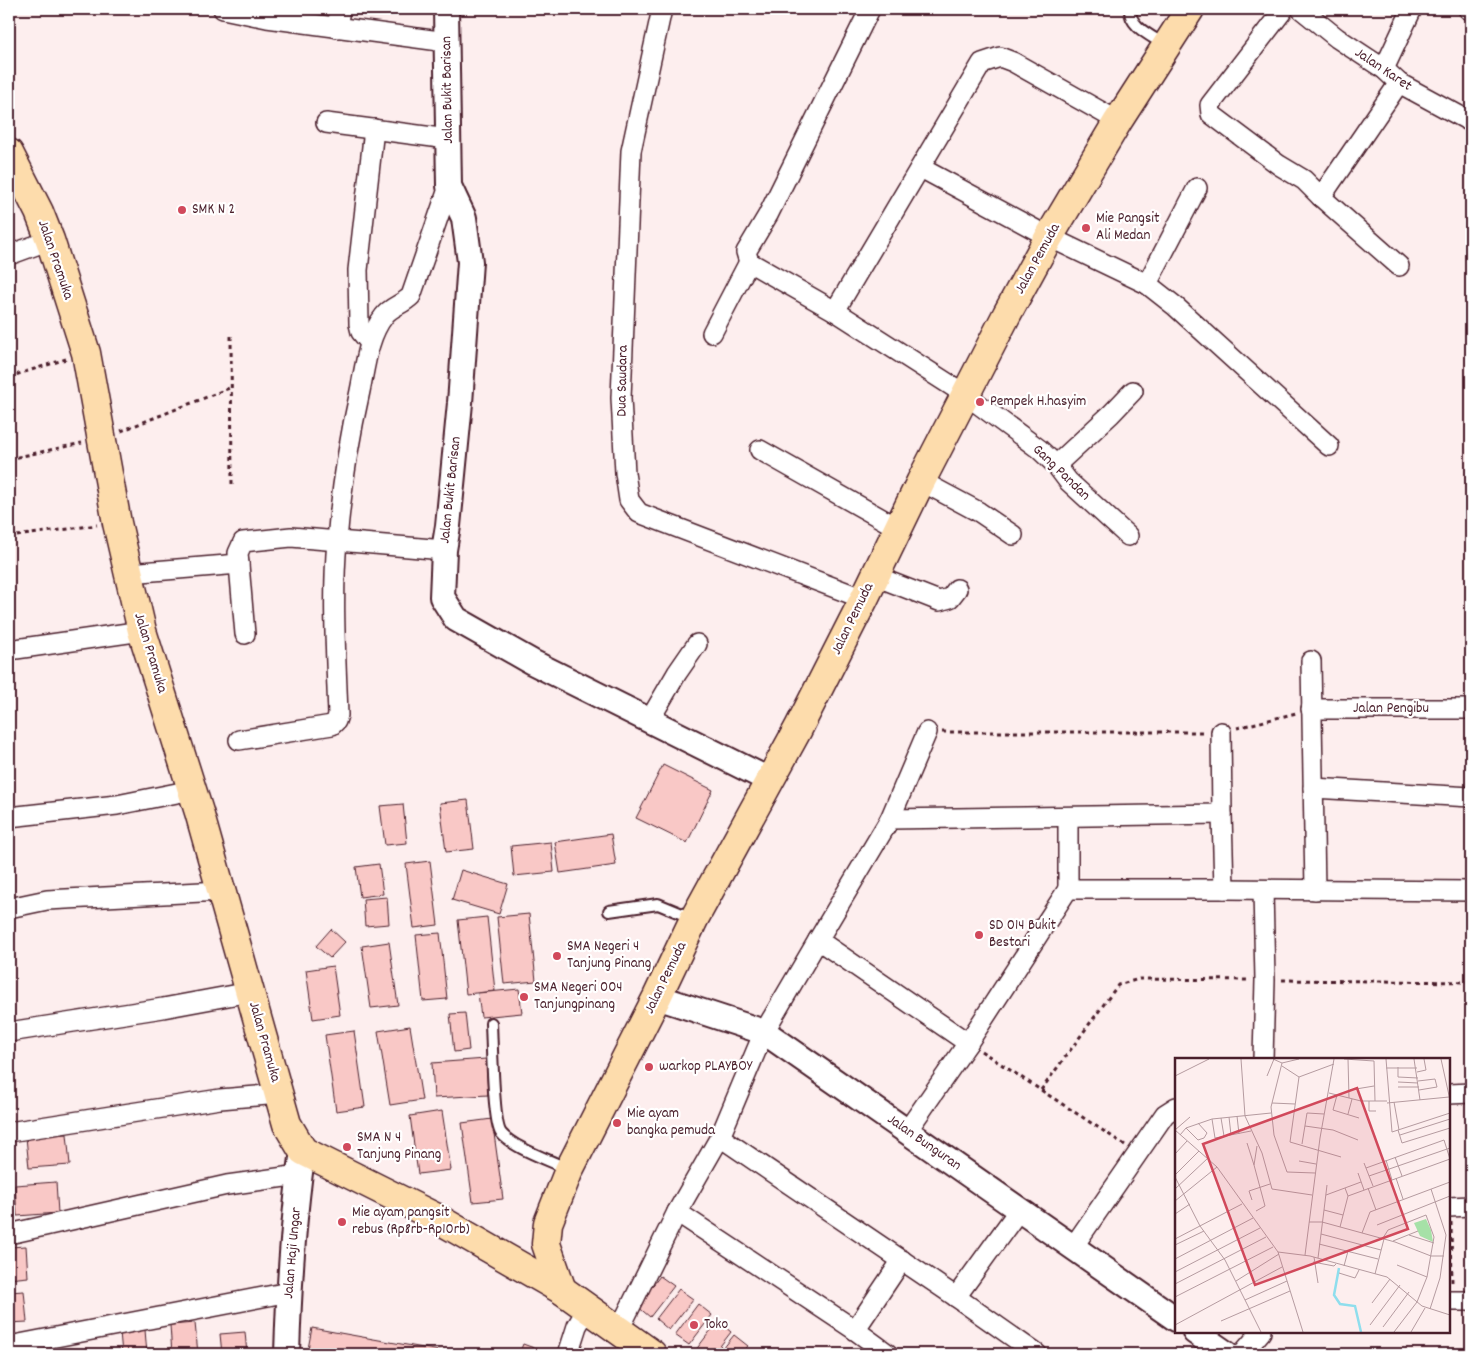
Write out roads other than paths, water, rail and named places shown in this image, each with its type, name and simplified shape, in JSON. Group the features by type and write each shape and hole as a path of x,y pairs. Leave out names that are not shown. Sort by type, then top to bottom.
{"main road":[{"name":"Jalan Pemuda","path":"562,1290 546,1244 548,1223 569,1170 658,997 694,919 798,729 921,481 1007,314 1049,237 1118,121 1190,9"},
{"name":"Jalan Pramuka","path":"9,153 50,240 86,353 117,523 142,631 192,790 278,1094 301,1163"},
{"path":"301,1163 433,1216 562,1290 652,1354"},
{"path":"519,1266 546,1244"}],"street":[{"path":"223,9 268,13 337,28 446,42"},
{"path":"337,28 340,9"},
{"name":"Jalan Bukit Barisan","path":"446,9 449,186 464,218 470,262 460,403 444,550 442,597 456,619 532,662 769,780"},
{"name":"Dua Saudara","path":"662,9 632,151 620,398 625,473 629,500 638,513 869,587 939,601 950,598 958,589"},
{"path":"712,333 749,262 746,252 768,215 870,9"},
{"path":"1284,9 1210,105 1211,114 1279,165 1304,180 1399,266"},
{"name":"Jalan Karet","path":"1301,9 1336,38 1384,69 1399,83 1471,122"},
{"path":"1384,69 1412,9"},
{"path":"835,311 982,64 1000,57 1013,62 1118,121"},
{"path":"1321,197 1399,83"},
{"path":"326,123 448,139"},
{"path":"370,343 361,332 359,324 358,270 374,129"},
{"path":"921,168 1049,237 1147,284 1175,306 1329,446"},
{"path":"239,740 332,725 336,722 338,715 335,626 337,541 350,438 370,343 384,315 404,303 410,296 449,186"},
{"path":"1147,284 1197,188"},
{"path":"9,255 50,240"},
{"name":"Gang Pandan","path":"749,262 835,311 966,395 1038,449 1128,536"},
{"path":"1056,465 1111,414 1133,390"},
{"path":"760,450 898,528"},
{"path":"921,481 980,512 1013,535"},
{"path":"245,634 238,553 243,542 291,537 444,550"},
{"path":"129,573 239,564"},
{"path":"9,650 142,631"},
{"path":"649,721 677,673 697,644"},
{"path":"1311,661 1315,890"},
{"name":"Jalan Pengibu","path":"1311,709 1471,709"},
{"path":"619,1330 677,1212 720,1137 764,1032 890,819 927,732"},
{"path":"1221,732 1224,889"},
{"path":"1313,788 1471,797"},
{"path":"9,817 117,804 192,790"},
{"path":"890,819 1222,814"},
{"path":"907,1131 968,1043 1068,889 1068,817"},
{"path":"1068,889 1471,891"},
{"path":"1263,890 1265,980 1263,1058"},
{"path":"9,908 47,900 221,891"},
{"path":"818,940 968,1043"},
{"path":"9,1032 163,1008 250,992"},
{"name":"Jalan Bunguran","path":"658,997 764,1032 1175,1318"},
{"path":"1450,1094 1471,1093"},
{"path":"9,1132 220,1099 278,1094"},
{"path":"1073,1247 1165,1114 1175,1108"},
{"path":"720,1137 1037,1354"},
{"path":"9,1234 227,1185 301,1163"},
{"name":"Jalan Haji Ungar","path":"287,1354 288,1292 301,1163"},
{"path":"1450,1206 1471,1206"},
{"path":"956,1297 1019,1210"},
{"path":"677,1212 888,1354"},
{"path":"855,1330 902,1260"},
{"path":"9,1346 288,1292"},
{"path":"1451,1301 1471,1301"},
{"path":"575,1351 577,1326 587,1309"},
{"path":"1196,1333 1227,1354"},
{"path":"1242,1354 1260,1333"}],"lane":[{"path":"1130,9 1129,14 1135,25 1166,45"},
{"path":"609,911 658,904 694,919"},
{"path":"491,1023 495,1112 499,1131 511,1142 569,1170"}],"place":[{"name":"SMK N 2","path":"182,210"},
{"name":"Mie Pangsit Ali Medan","path":"1086,228"},
{"name":"Pempek H.hasyim","path":"980,402"},
{"name":"SD 014 Bukit Bestari","path":"979,935"},
{"name":"SMA Negeri 4 Tanjung Pinang","path":"557,956"},
{"name":"SMA Negeri 004 Tanjungpinang","path":"524,997"},
{"name":"warkop PLAYBOY","path":"649,1067"},
{"name":"Mie ayam bangka pemuda","path":"617,1123"},
{"name":"SMA N 4 Tanjung Pinang","path":"347,1147"},
{"name":"Mie ayam pangsit rebus (Rp8rb-Rp10rb)","path":"342,1222"},
{"name":"Toko","path":"694,1325"}]}
